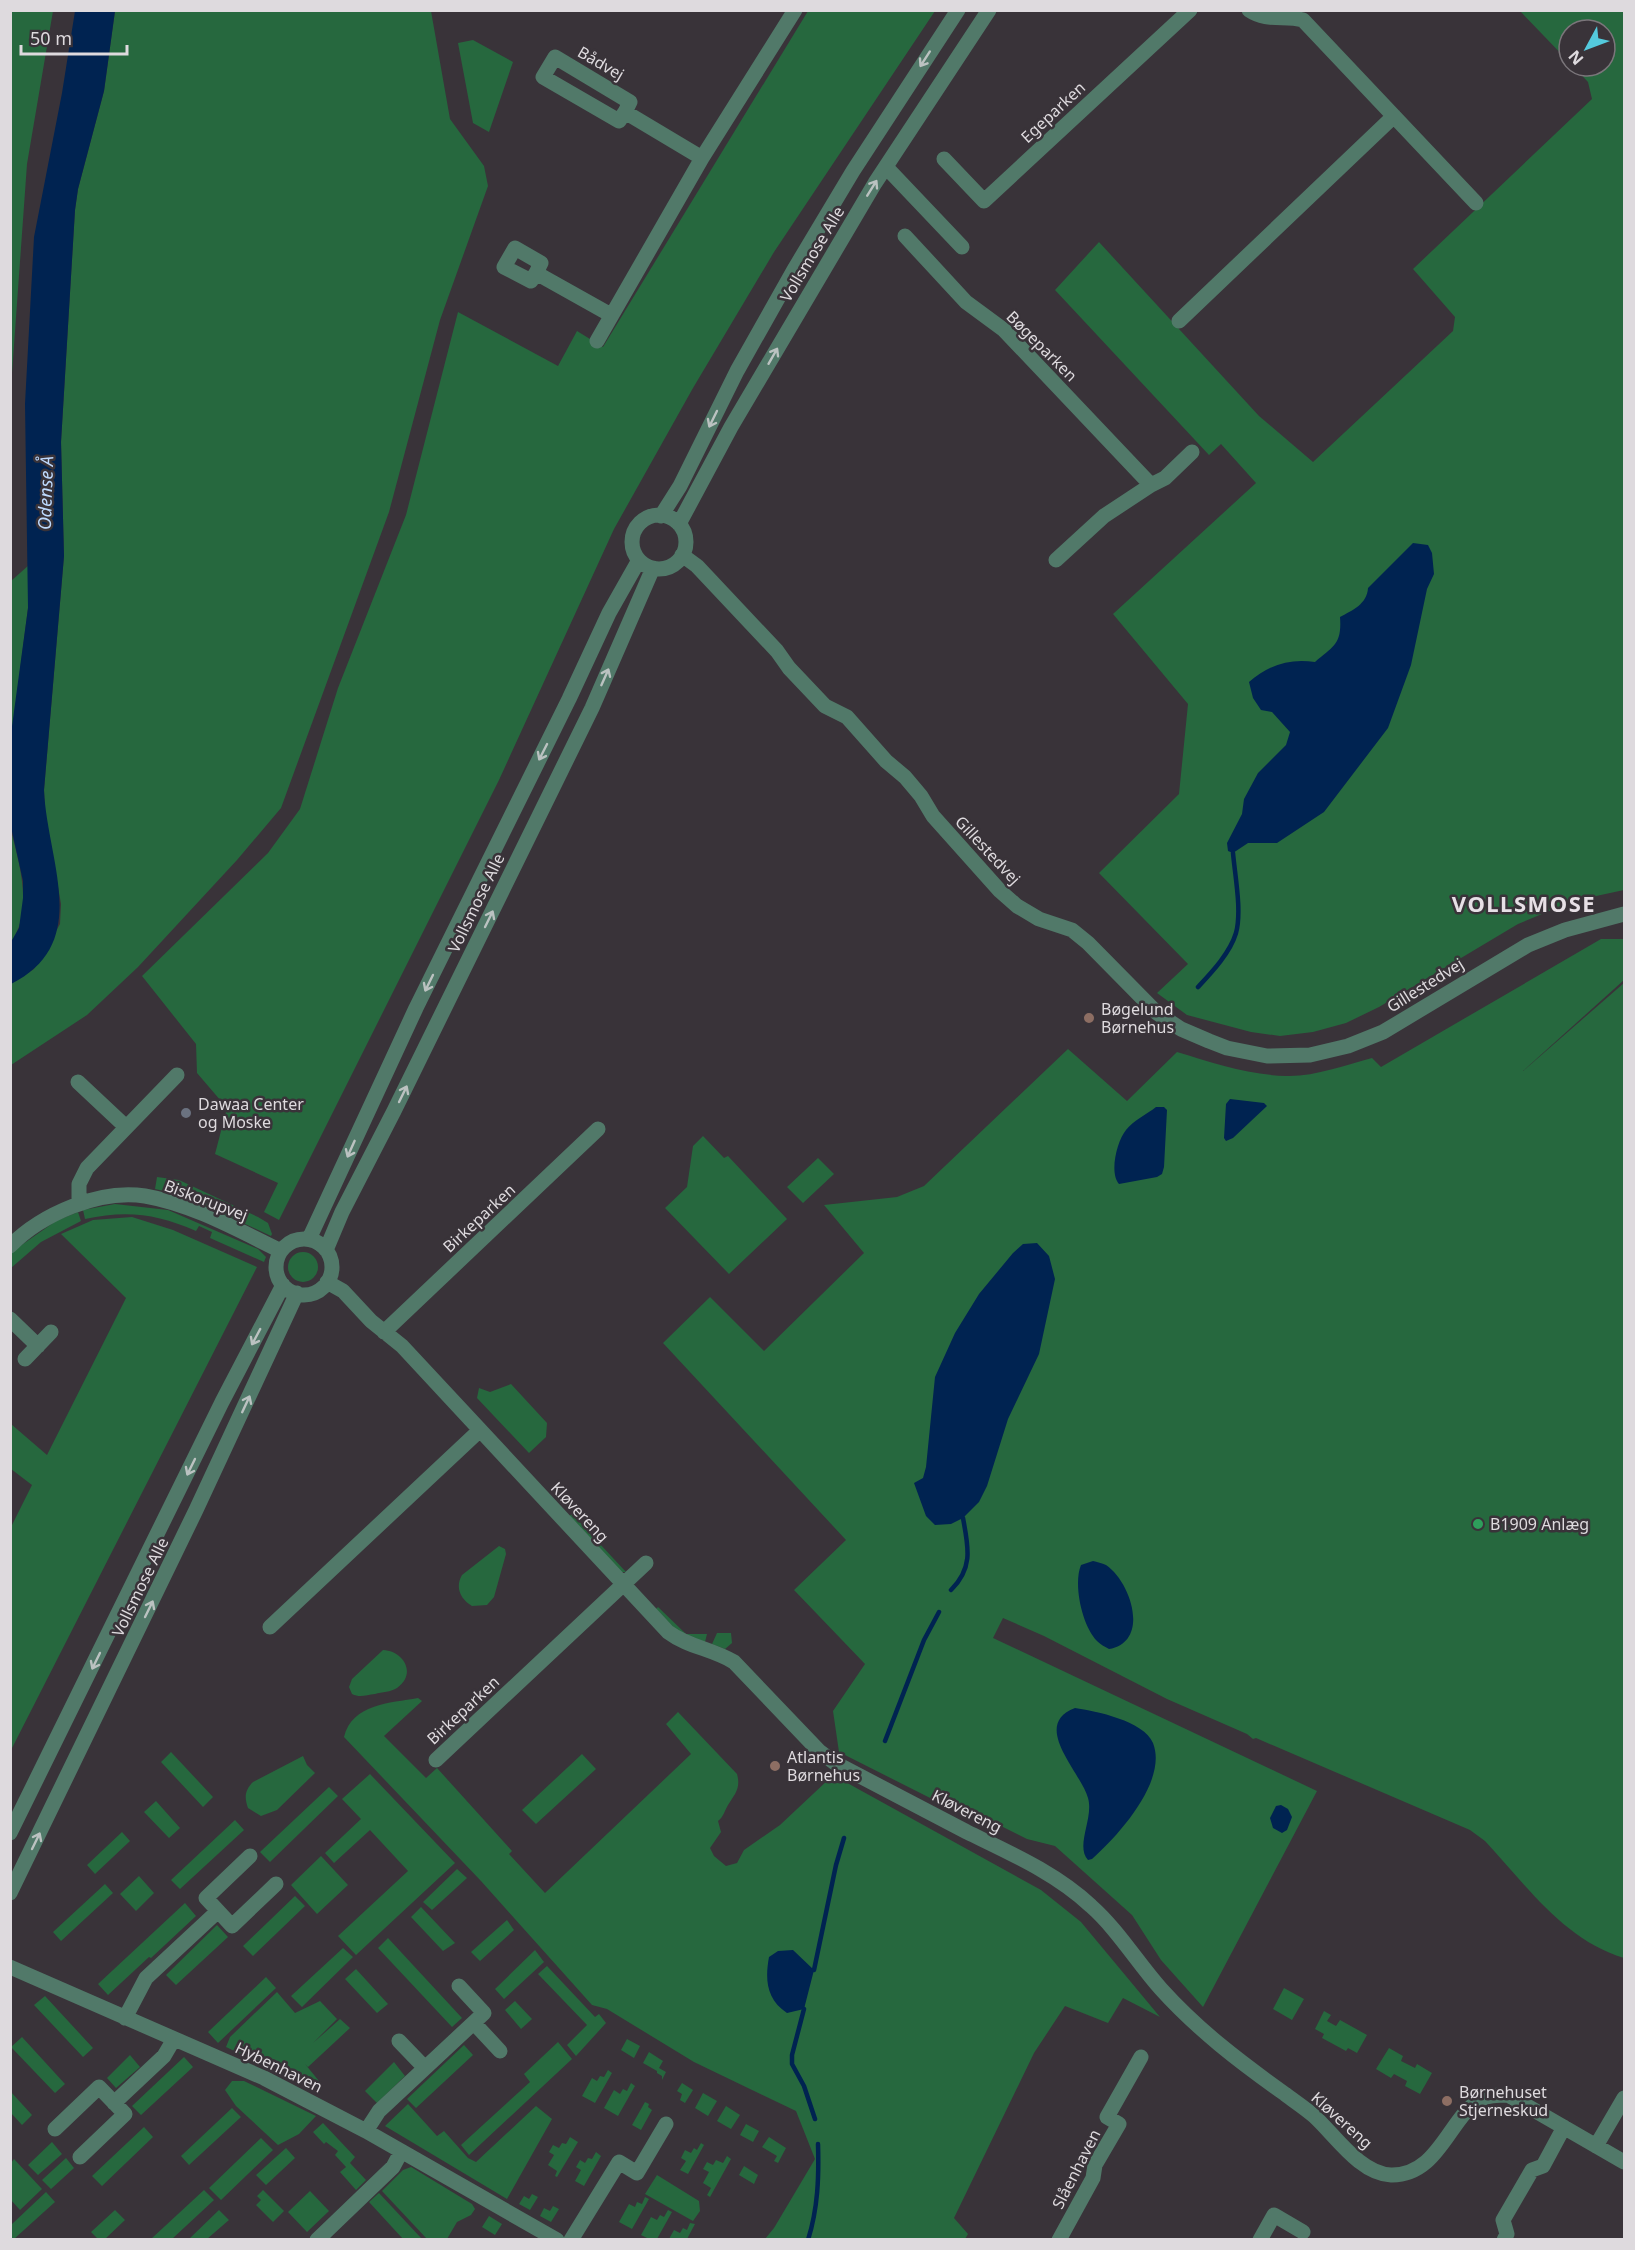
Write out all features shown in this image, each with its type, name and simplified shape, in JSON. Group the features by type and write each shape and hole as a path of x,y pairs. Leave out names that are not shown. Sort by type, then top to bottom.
{"street":[{"path":"597,341 702,158 795,10"},
{"name":"Vollsmose Alle","path":"661,516 680,486 737,371 795,268 853,171 958,10"},
{"name":"Vollsmose Alle","path":"679,524 731,427 885,167 989,10"},
{"name":"Egeparken","path":"945,159 984,201 1190,10"},
{"path":"1249,10 1265,18 1290,16 1303,20 1476,203"},
{"name":"Bådvej","path":"555,57 630,102 625,112 619,121 543,77 555,57"},
{"name":"Bådvej","path":"625,112 702,158"},
{"path":"1179,321 1394,116"},
{"path":"885,167 962,247"},
{"name":"Bøgeparken","path":"905,236 966,302 1004,330 1151,485"},
{"path":"536,273 611,315"},
{"path":"1056,560 1104,516 1165,478 1192,452"},
{"path":"652,516 661,516 671,518 679,524 685,534 686,545 682,555 670,567 653,568 639,560 632,545 633,536 637,527 644,520 652,516"},
{"name":"Gillestedvej","path":"682,555 697,566 825,706 847,717 886,761 905,777 921,796 933,816 1000,891 1017,906 1039,919 1072,930 1088,943 1157,1013 1181,1029 1227,1048 1267,1056 1310,1055 1348,1046 1383,1032 1528,945 1565,930 1624,914"},
{"name":"Vollsmose Alle","path":"309,1239 416,1008 569,699 609,613 639,560"},
{"name":"Vollsmose Alle","path":"326,1250 342,1212 592,708 653,568"},
{"path":"79,1203 79,1184 87,1168 177,1075"},
{"path":"78,1082 126,1127"},
{"name":"Birkeparken","path":"384,1332 598,1130"},
{"name":"Biskorupvej","path":"10,1246 50,1216 79,1203 109,1197 143,1196 175,1204 218,1221 281,1251"},
{"path":"309,1239 326,1250 332,1264 327,1282 314,1293 290,1289 277,1271 281,1251 293,1241 309,1239"},
{"name":"Kløvereng","path":"327,1282 343,1291 371,1322 402,1346 622,1584 657,1621 678,1639 724,1656 742,1670 819,1751 835,1763 1028,1862 1077,1894 1096,1910 1161,1989 1193,2021 1229,2054 1312,2114 1355,2159 1378,2172 1390,2175 1408,2172 1422,2165 1439,2149 1469,2109 1482,2099 1508,2095 1624,2162"},
{"name":"Vollsmose Alle","path":"10,1833 222,1402 290,1289"},
{"name":"Vollsmose Alle","path":"10,1893 146,1616 290,1289"},
{"path":"10,1320 38,1346"},
{"path":"24,1359 51,1332"},
{"path":"270,1627 480,1430"},
{"name":"Birkeparken","path":"436,1760 646,1563"},
{"path":"250,1856 206,1898 218,1911 232,1926 276,1884"},
{"path":"125,2018 146,1978 218,1911"},
{"name":"Hybenhaven","path":"10,1967 258,2075 366,2131 546,2237"},
{"path":"366,2131 379,2112 484,2013 459,1986"},
{"path":"474,2023 500,2051"},
{"path":"114,2103 164,2056 174,2039"},
{"path":"399,2041 425,2068"},
{"name":"Slåenhaven","path":"1059,2240 1093,2178 1095,2165 1119,2124 1107,2117 1142,2057"},
{"path":"55,2129 99,2087 125,2114 80,2157"},
{"path":"1596,2146 1624,2098"},
{"path":"571,2240 619,2162 637,2173 666,2124"},
{"path":"1504,2240 1508,2234 1503,2220 1532,2169 1543,2166 1564,2127"},
{"path":"317,2240 393,2167 401,2152"},
{"path":"1260,2240 1274,2216 1303,2232"}],"green space":[{"path":"11,10 53,11 27,164 11,387"},
{"path":"115,11 431,11 450,119 484,166 488,186 440,320 389,512 281,808 237,860 138,967 87,1015 11,1065 11,984 34,969 60,924 61,904 45,811 44,790 64,556 61,442 75,210 78,189 104,91"},
{"path":"808,11 935,11 774,252 693,388 614,529 499,780 279,1220 264,1212 278,1183 215,1154 227,1108 197,1073 196,1044 142,976 268,853 300,809 338,688 406,515 458,312 558,366 577,331 603,347"},
{"path":"1520,11 1624,11 1624,890 1573,901 1518,924 1379,1007 1346,1023 1313,1032 1280,1036 1251,1032 1187,1015 1157,993 1188,964 1099,873 1179,794 1188,704 1113,614 1256,483 1221,444 1209,455 1055,290 1099,242 1259,416 1313,462 1453,331 1455,317 1413,269 1592,99 1588,82 1584,78 1617,78 1617,18 1557,18 1557,50"},
{"path":"473,40 513,62 489,132 473,123 458,43"},
{"path":"29,565 28,608 11,741 11,581"},
{"path":"10,827 20,870 23,901 18,929 11,942"},
{"path":"1601,939 1624,939 1624,980 1523,1071 1624,983 1624,1958 1602,1950 1564,1925 1531,1893 1485,1841 1470,1830 1256,1738 1253,1739 1247,1734 1167,1699 1044,1636 1003,1618 993,1638 1317,1791 1203,2007 1161,1960 1132,1915 1055,1846 1027,1839 987,1819 948,1807 839,1752 833,1711 865,1664 794,1590 846,1540 663,1343 710,1297 764,1351 864,1253 824,1205 897,1197 924,1186 1068,1049 1127,1101 1177,1052 1231,1068 1272,1075 1307,1075 1372,1058 1381,1067"},
{"path":"703,1136 724,1158 728,1156 787,1219 729,1274 665,1208 687,1187 693,1146"},
{"path":"818,1158 834,1174 803,1203 787,1187"},
{"path":"157,1177 179,1180 258,1217 268,1223 271,1236 183,1195 155,1189"},
{"path":"115,1204 168,1210 258,1249 266,1257 264,1262 210,1238 212,1232 199,1226 196,1231 155,1217 128,1214 85,1219 83,1210"},
{"path":"78,1212 81,1221 41,1242 11,1268 13,1251 56,1221"},
{"path":"132,1217 173,1230 257,1267 11,1750 11,1527 32,1485 11,1469 11,1424 47,1455 126,1298 61,1234 93,1220"},
{"path":"303,1252 314,1256 318,1267 314,1278 303,1282 292,1278 288,1267 292,1256"},
{"path":"511,1384 547,1423 546,1437 529,1453 477,1398 479,1388 490,1392"},
{"path":"572,1514 626,1572 621,1572 569,1516"},
{"path":"499,1546 505,1549 506,1554 494,1597 487,1605 472,1606 464,1600 460,1592 460,1579"},
{"path":"658,1607 686,1634 707,1634 705,1642 677,1631 656,1609"},
{"path":"717,1633 731,1633 732,1643 725,1649 712,1644"},
{"path":"383,1650 397,1654 402,1659 407,1670 403,1682 397,1688 389,1691 363,1696 352,1694 349,1687 352,1679"},
{"path":"418,1698 422,1701 384,1736 426,1778 437,1768 512,1851 509,1854 545,1893 691,1754 666,1724 678,1712 737,1774 737,1791 718,1821 721,1832 710,1848 714,1856 726,1866 737,1863 744,1850 780,1825 829,1779 831,1774 1041,1890 1081,1922 1160,2017 1123,1998 1108,2023 1065,2006 1034,2053 954,2218 968,2234 965,2239 765,2239 774,2228 815,2159 796,2111 694,2062 607,2009 592,2005 481,1881 344,1737 348,1726 364,1711 384,1704"},
{"path":"171,1752 213,1797 203,1807 161,1762"},
{"path":"582,1754 596,1769 536,1824 522,1810"},
{"path":"303,1756 307,1765 315,1773 277,1810 261,1816 248,1808 246,1794 253,1782"},
{"path":"370,1774 455,1863 356,1955 338,1936 408,1871 370,1830 334,1863 325,1853 361,1819 342,1799"},
{"path":"329,1787 338,1796 270,1862 260,1852"},
{"path":"156,1801 180,1828 169,1838 144,1812"},
{"path":"235,1820 244,1830 180,1889 171,1880"},
{"path":"122,1832 130,1841 95,1874 87,1865"},
{"path":"321,1856 348,1885 317,1914 291,1885"},
{"path":"457,1869 467,1878 432,1910 423,1902"},
{"path":"139,1876 154,1893 136,1911 120,1894"},
{"path":"105,1884 113,1893 61,1941 53,1932"},
{"path":"295,1896 305,1906 253,1956 243,1946"},
{"path":"185,1903 196,1916 108,1995 98,1984"},
{"path":"421,1907 455,1943 443,1951 411,1917"},
{"path":"507,1920 514,1930 480,1961 471,1952"},
{"path":"217,1925 228,1937 176,1985 166,1975"},
{"path":"388,1938 462,2018 452,2027 378,1948"},
{"path":"343,1948 353,1957 302,2007 291,1996"},
{"path":"535,1950 544,1962 504,1999 495,1989"},
{"path":"547,1966 595,2017 599,2014 606,2023 576,2056 567,2045 587,2025 538,1974"},
{"path":"356,1969 388,2004 377,2013 345,1979"},
{"path":"266,1977 276,1988 218,2043 208,2032"},
{"path":"1284,1988 1304,1999 1292,2020 1273,2009"},
{"path":"277,1992 295,2013 320,2001 337,2019 313,2043 340,2019 350,2028 308,2067 305,2064 319,2081 313,2085 293,2079 226,2047 230,2037"},
{"path":"45,1996 93,2048 83,2057 34,2005"},
{"path":"515,2001 532,2019 521,2029 505,2010"},
{"path":"1324,2011 1331,2015 1327,2021 1336,2026 1340,2020 1367,2035 1357,2053 1348,2048 1346,2051 1322,2038 1324,2034 1315,2029"},
{"path":"22,2037 65,2084 55,2093 11,2047"},
{"path":"627,2039 640,2046 634,2058 621,2050"},
{"path":"558,2042 572,2059 469,2155 461,2145 530,2082 524,2074"},
{"path":"464,2045 473,2055 416,2108 407,2099"},
{"path":"1389,2048 1403,2056 1401,2061 1415,2068 1417,2064 1432,2073 1420,2094 1405,2086 1407,2081 1394,2074 1391,2078 1376,2069"},
{"path":"649,2052 663,2061 659,2068 666,2072 662,2080 662,2076 657,2071 643,2063"},
{"path":"130,2055 140,2067 116,2088 107,2078"},
{"path":"184,2057 193,2067 141,2115 132,2106"},
{"path":"394,2062 405,2076 377,2103 365,2091"},
{"path":"608,2070 612,2073 595,2103 582,2096 592,2078 597,2081 600,2076 604,2077"},
{"path":"232,2081 244,2081 316,2116 299,2134 278,2145 236,2106 225,2090"},
{"path":"631,2083 635,2086 618,2116 604,2108 614,2090 620,2094 623,2089 627,2091"},
{"path":"682,2083 693,2090 685,2103 680,2100 682,2094 677,2091"},
{"path":"11,2092 32,2115 22,2125 11,2113"},
{"path":"703,2093 717,2101 708,2116 695,2108"},
{"path":"645,2102 652,2110 641,2130 632,2125"},
{"path":"408,2104 437,2136 444,2131 468,2158 476,2162 536,2106 552,2119 507,2199 385,2126"},
{"path":"726,2106 740,2115 731,2129 717,2121"},
{"path":"232,2108 241,2117 189,2165 181,2156"},
{"path":"323,2123 355,2157 350,2163 366,2180 356,2190 340,2172 346,2167 335,2155 338,2151 326,2142 324,2144 313,2132"},
{"path":"746,2124 759,2131 753,2142 740,2135"},
{"path":"144,2127 153,2137 102,2186 92,2176"},
{"path":"570,2137 578,2142 557,2177 555,2176 557,2171 548,2165 554,2155 549,2152 553,2145 559,2148 562,2143 566,2144"},
{"path":"769,2137 786,2148 778,2163 774,2161 777,2156 762,2147"},
{"path":"261,2138 273,2150 221,2200 209,2188"},
{"path":"52,2142 62,2154 38,2175 28,2165"},
{"path":"701,2143 704,2145 688,2174 680,2170 686,2161 681,2158 685,2150 691,2153 694,2148 697,2150"},
{"path":"286,2148 295,2158 266,2185 256,2175"},
{"path":"596,2152 601,2156 584,2186 575,2181 581,2170 576,2167 580,2160 585,2163 588,2158 592,2159"},
{"path":"727,2156 731,2159 710,2197 707,2195 711,2188 703,2183 709,2172 703,2169 707,2162 713,2165 716,2160 723,2163"},
{"path":"66,2158 74,2168 51,2189 42,2180"},
{"path":"14,2159 42,2189 20,2210 11,2200 11,2163"},
{"path":"744,2166 758,2175 754,2184 739,2175"},
{"path":"411,2167 472,2204 475,2209 471,2215 457,2222 447,2239 427,2239 382,2191 403,2170"},
{"path":"657,2175 699,2201 700,2211 693,2221 645,2194"},
{"path":"204,2190 214,2200 172,2239 151,2239"},
{"path":"263,2190 284,2211 273,2222 256,2205 261,2200 257,2196"},
{"path":"310,2191 329,2211 307,2232 288,2212"},
{"path":"46,2192 55,2202 14,2239 11,2239 11,2225"},
{"path":"379,2193 422,2239 403,2239 369,2202"},
{"path":"532,2194 538,2197 530,2210 519,2204 524,2196 529,2199"},
{"path":"645,2197 649,2199 632,2229 619,2222 629,2204 635,2207 637,2202 642,2204"},
{"path":"553,2206 559,2209 551,2222 540,2216 544,2208 550,2211"},
{"path":"115,2210 125,2220 105,2239 98,2239 91,2232"},
{"path":"219,2210 229,2220 207,2239 189,2239"},
{"path":"668,2210 672,2212 657,2239 649,2239 641,2235 651,2217 657,2220 660,2215 664,2217"},
{"path":"489,2216 502,2224 495,2235 482,2227"},
{"path":"690,2223 695,2224 687,2239 669,2239 674,2230 680,2233 683,2228 687,2230"}],"water":[{"name":"Odense Å","path":"75,11 115,11 104,91 78,189 75,210 61,442 64,556 44,790 59,898 58,923 51,946 36,967 11,984 11,942 19,928 23,898 23,881 11,827 10,741 28,608 25,404 34,237 62,93"},
{"path":"1413,543 1428,545 1432,553 1434,574 1427,589 1411,665 1388,728 1324,812 1277,843 1248,843 1233,853 1228,851 1227,843 1242,814 1244,799 1258,773 1286,745 1290,732 1272,712 1261,710 1253,698 1249,682 1272,667 1288,662 1315,662 1327,652 1338,639 1340,617 1362,602 1368,588"},
{"path":"1230,1099 1264,1103 1267,1106 1233,1138 1226,1141 1224,1138 1226,1104"},
{"path":"1156,1107 1164,1107 1167,1110 1162,1174 1119,1184 1114,1165 1123,1135 1132,1124"},
{"path":"1037,1243 1049,1256 1055,1279 1039,1354 1008,1419 987,1486 979,1502 963,1518 951,1524 935,1525 926,1516 914,1483 923,1478 926,1467 935,1377 955,1333 979,1294 1023,1244"},
{"path":"1093,1561 1106,1565 1115,1573 1123,1585 1133,1611 1133,1624 1129,1635 1122,1644 1109,1649 1098,1642 1092,1634 1080,1604 1078,1583 1081,1565"},
{"path":"1075,1708 1118,1718 1140,1729 1153,1743 1156,1758 1153,1774 1138,1807 1115,1837 1092,1859 1088,1860 1083,1847 1089,1814 1088,1798 1057,1737 1057,1726 1062,1716"},
{"path":"1281,1805 1288,1809 1292,1817 1287,1830 1282,1833 1273,1828 1270,1818 1276,1806"},
{"path":"793,1950 814,1970 804,2009 787,2013 771,1995 767,1981 768,1965 769,1957 778,1951"}],"waterway":[{"path":"1198,987 1225,955 1236,933 1238,904 1233,853"},
{"path":"951,1590 963,1573 968,1556 963,1518"},
{"path":"885,1741 924,1640 939,1612"},
{"path":"814,1970 836,1865 844,1838"},
{"path":"804,2009 792,2055 792,2064 804,2086 815,2119"},
{"path":"808,2240 817,2192 818,2144"}],"place":[{"name":"Bøgelund Børnehus","path":"1089,1018"},
{"name":"Dawaa Center og Moske","path":"186,1113"},
{"name":"B1909 Anlæg","path":"1478,1524"},
{"name":"Atlantis Børnehus","path":"775,1766"},
{"name":"Børnehuset Stjerneskud","path":"1447,2101"}],"district":[{"name":"VOLLSMOSE","path":"1524,904"}]}
